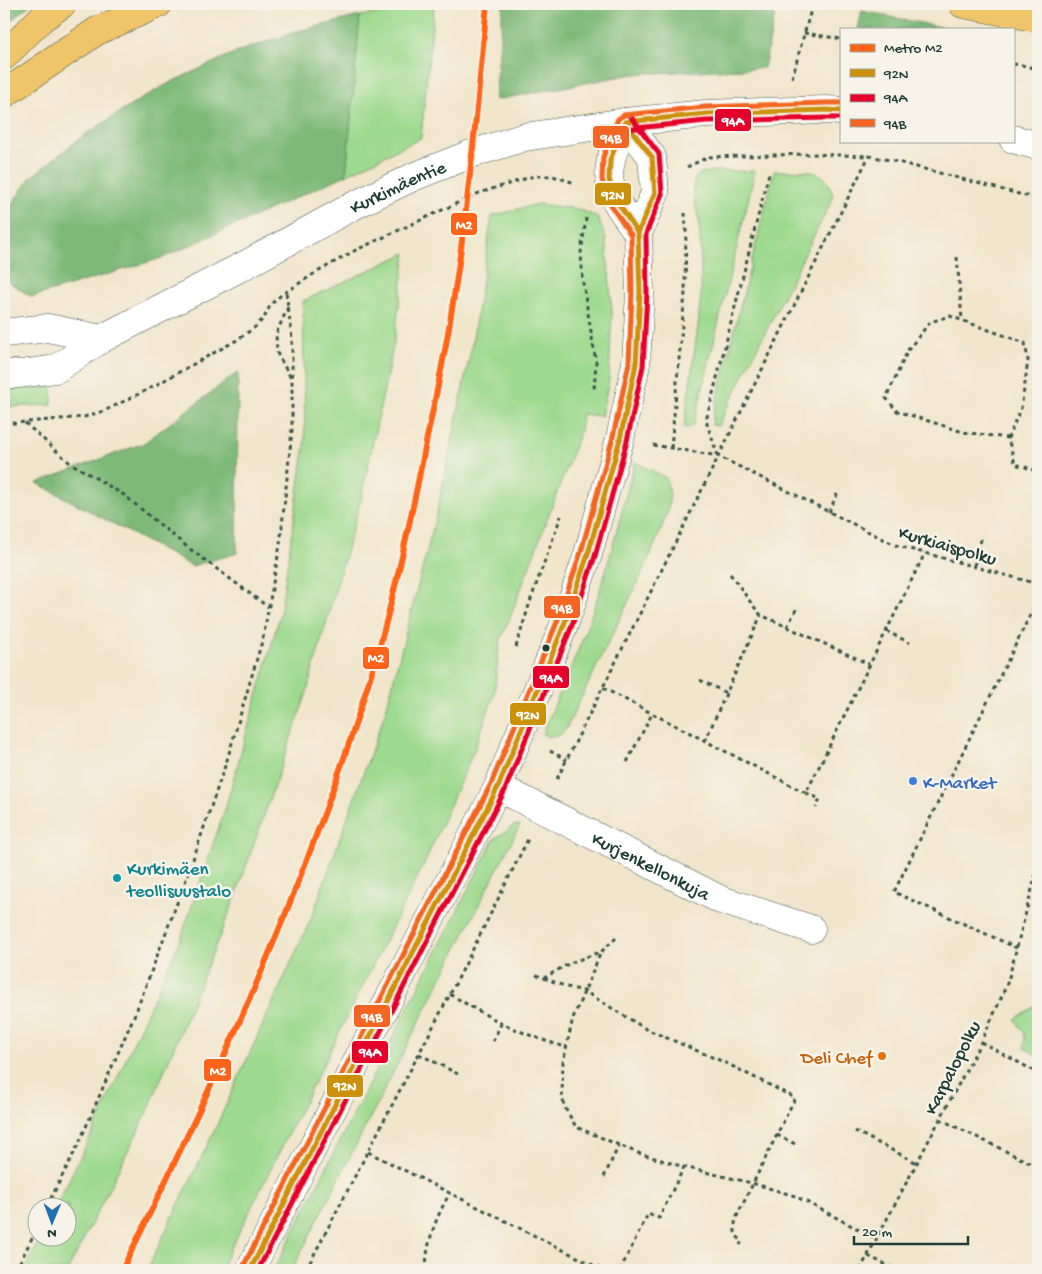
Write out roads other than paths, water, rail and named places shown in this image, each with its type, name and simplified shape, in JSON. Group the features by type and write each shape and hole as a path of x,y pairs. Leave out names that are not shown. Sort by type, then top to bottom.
{"highway":[{"path":"4,56 42,18 62,4"},
{"path":"4,94 97,31 158,4"},
{"path":"963,4 1038,18"}],"street":[{"name":"Kurkimäentie","path":"4,374 20,374 56,369 101,339 245,265 354,205 414,177 471,154 525,137 625,122 706,114 826,110 840,112"},
{"path":"625,122 610,160 609,179 614,197 638,233"},
{"path":"250,1270 498,787 564,625 588,554 620,439 636,364 640,293 638,233 655,193 652,157 625,122"},
{"path":"1014,139 1038,146"},
{"path":"4,333 48,328 101,339"},
{"name":"Kurjenkellonkuja","path":"498,787 721,900 811,929"}],"metro line":[{"name":"M2","path":"122,1270 231,1042 264,965 326,808 379,648 409,526 448,333 467,199 487,4"}],"place":[{"name":"K-Market","path":"913,781"},
{"name":"Kurkimäen teollisuustalo","path":"117,878"},
{"name":"Deli Chef","path":"882,1056"}]}
